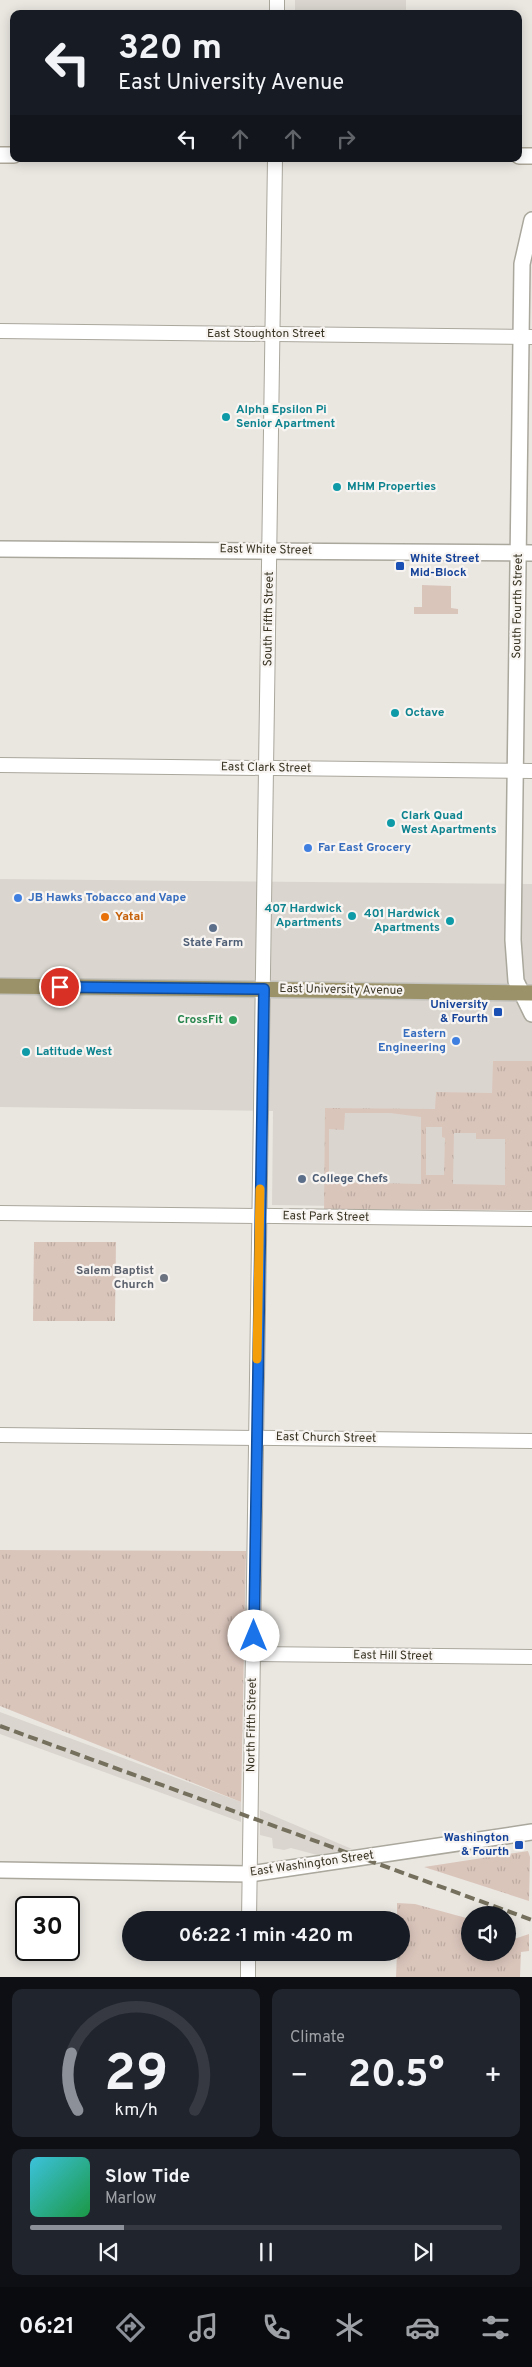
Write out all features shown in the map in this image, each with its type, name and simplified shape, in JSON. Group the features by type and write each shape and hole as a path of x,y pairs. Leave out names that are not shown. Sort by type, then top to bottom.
{"main road":[{"name":"East University Avenue","path":"0,986 526,993"}],"street":[{"name":"South Fifth Street","path":"264,989 276,162"},
{"name":"South Fourth Street","path":"532,220 522,264 527,337 525,553 516,771 513,940 516,981 526,993 532,1014"},
{"name":"East Stoughton Street","path":"0,331 527,337"},
{"name":"East White Street","path":"0,548 525,553"},
{"name":"East Clark Street","path":"0,765 532,771"},
{"name":"North Fifth Street","path":"249,1911 264,989"},
{"name":"East Park Street","path":"0,1212 532,1219"},
{"name":"East Church Street","path":"0,1435 532,1441"},
{"name":"East Hill Street","path":"254,1654 532,1657"},
{"name":"East Washington Street","path":"0,1870 250,1874 532,1832"},
{"path":"248,1961 248,1977"}],"shaded area":[{"path":"295,0 406,0 406,10 295,10"},
{"path":"0,879 532,884 532,1209 272,1205 273,1111 0,1107"},
{"path":"0,1712 241,1802 241,1822 0,1734"},
{"path":"260,1810 352,1849 317,1855 291,1848 284,1850 273,1848 272,1838 260,1835"}],"green space":[{"path":"422,585 451,586 451,608 458,609 458,614 414,614 414,607 422,607"},
{"path":"493,1061 532,1061 532,1210 324,1209 325,1108 435,1109 436,1092 492,1093","holes":["345,1113 390,1113 421,1117 421,1184 329,1182 329,1129 344,1130","426,1127 442,1127 442,1137 445,1138 444,1175 426,1175","454,1133 476,1133 476,1139 505,1139 505,1185 453,1184"]},
{"path":"34,1242 116,1242 115,1321 33,1321"},
{"path":"0,1550 246,1551 241,1802 0,1706"},
{"path":"528,1851 530,1857 529,1901 424,1867"},
{"path":"397,1903 415,1904 461,1917 461,1961 516,1961 516,1938 529,1934 529,1951 521,1952 520,1977 396,1977 397,1961 410,1961 410,1911 397,1911"}],"railway":[{"path":"0,1726 532,1920"}],"slow traffic":[{"path":"257,1359 260,1189"}],"place":[{"name":"Alpha Epsilon Pi Senior Apartment","path":"226,417"},
{"name":"MHM Properties","path":"337,487"},
{"name":"White Street Mid-Block","path":"400,566"},
{"name":"Octave","path":"395,713"},
{"name":"Clark Quad West Apartments","path":"391,823"},
{"name":"Far East Grocery","path":"308,848"},
{"name":"JB Hawks Tobacco and Vape","path":"18,898"},
{"name":"407 Hardwick Apartments","path":"352,916"},
{"name":"Yatai","path":"105,917"},
{"name":"401 Hardwick Apartments","path":"450,921"},
{"name":"State Farm","path":"213,928"},
{"name":"University & Fourth","path":"498,1012"},
{"name":"CrossFit","path":"233,1020"},
{"name":"Eastern Engineering","path":"456,1041"},
{"name":"Latitude West","path":"26,1052"},
{"name":"College Chefs","path":"302,1179"},
{"name":"Salem Baptist Church","path":"164,1278"},
{"name":"Washington & Fourth","path":"519,1845"}],"route":[{"path":"60,987 264,989 254,1636"}]}
